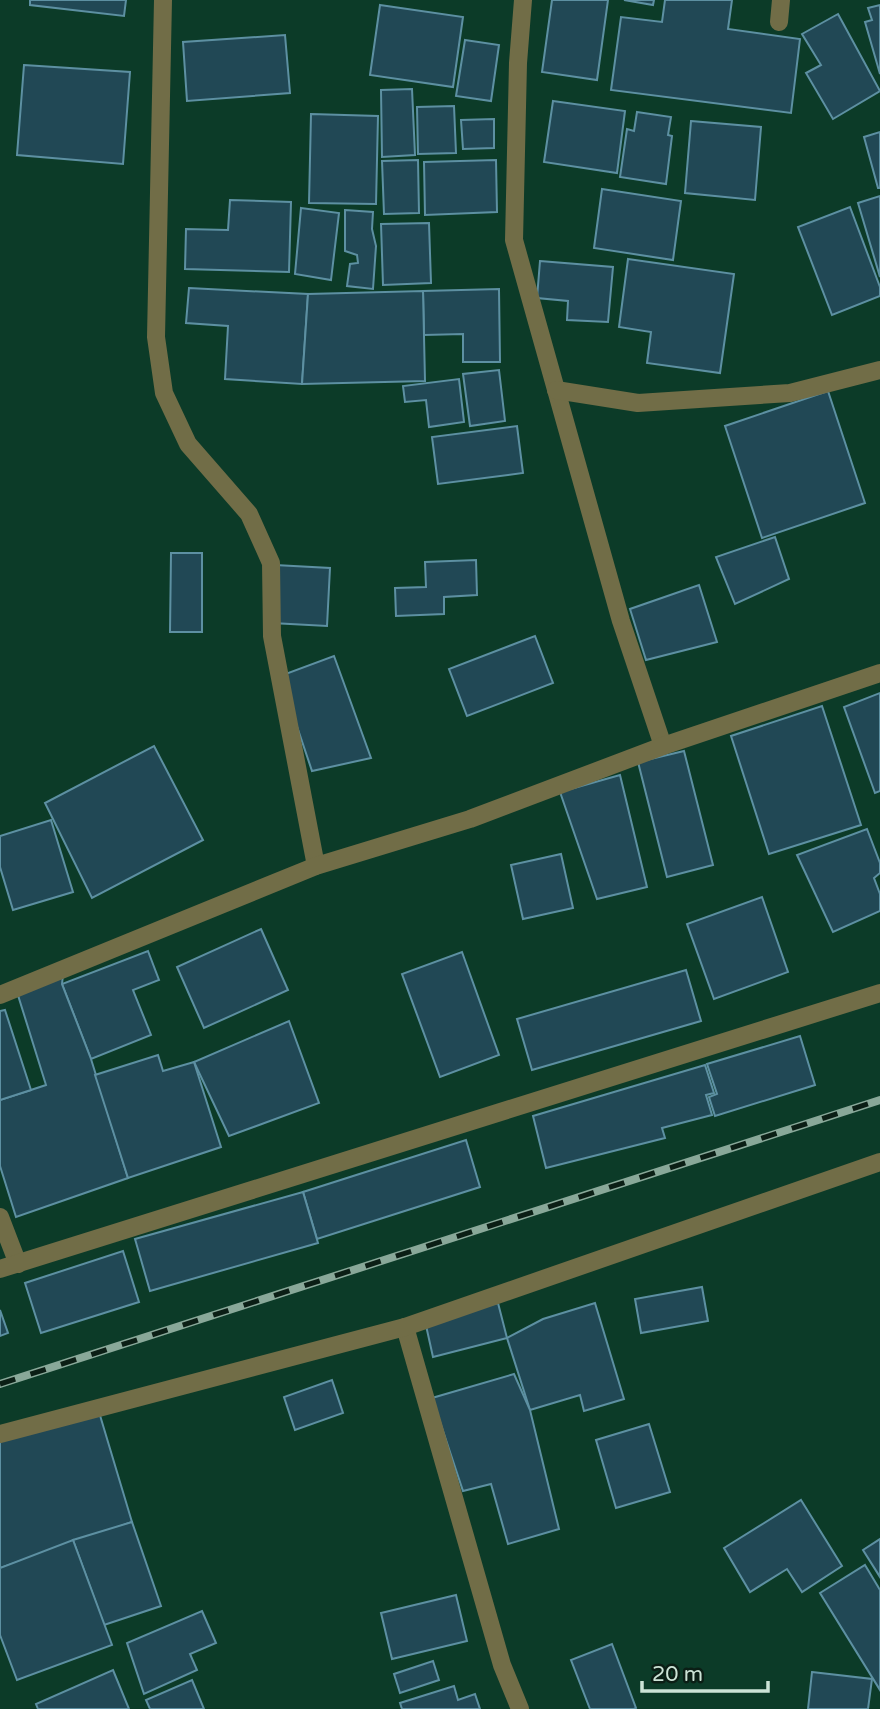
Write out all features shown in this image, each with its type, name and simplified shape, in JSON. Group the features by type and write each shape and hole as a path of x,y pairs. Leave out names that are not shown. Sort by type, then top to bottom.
{"street":[{"path":"163,0 156,337 164,393 188,444 249,514 271,563 272,636 316,866"},
{"path":"523,0 518,63 514,240 621,621 663,746"},
{"path":"779,22 781,0"},
{"path":"556,390 638,403 790,393 880,370"},
{"path":"0,995 316,866 470,819 663,746 880,673"},
{"path":"0,1269 880,993"},
{"path":"0,1434 405,1327 880,1162"},
{"path":"0,1217 18,1264"},
{"path":"405,1327 502,1665 520,1709"}],"building":[{"path":"30,0 126,0 124,16 30,5"},
{"path":"552,0 608,0 597,80 542,72"},
{"path":"624,0 654,0 653,5"},
{"path":"665,0 732,0 728,29 800,39 791,113 611,90 621,17 662,22"},
{"path":"380,5 463,17 453,87 370,75"},
{"path":"880,5 880,74 865,22 872,20 868,8"},
{"path":"838,14 880,91 833,119 806,73 821,65 802,34"},
{"path":"285,35 290,93 187,101 183,42"},
{"path":"465,40 499,45 491,101 456,96"},
{"path":"24,65 130,72 123,164 17,155"},
{"path":"412,89 415,155 382,157 381,90"},
{"path":"553,101 625,111 617,173 544,162"},
{"path":"454,106 456,153 418,154 417,107"},
{"path":"637,112 671,117 668,135 672,136 666,184 620,177 627,129 634,131"},
{"path":"311,114 378,116 376,204 309,203"},
{"path":"494,119 494,148 463,149 461,120"},
{"path":"691,121 761,127 755,200 685,193"},
{"path":"880,132 880,188 878,188 864,137"},
{"path":"418,160 419,213 384,214 382,161"},
{"path":"496,160 497,212 425,215 424,162"},
{"path":"602,189 681,201 673,260 594,248"},
{"path":"880,196 880,277 858,203"},
{"path":"230,200 291,202 289,272 185,269 186,229 228,230"},
{"path":"850,207 880,287 880,296 832,315 798,227"},
{"path":"301,208 339,213 331,280 295,274"},
{"path":"345,210 373,212 372,229 376,246 373,289 347,286 350,264 358,263 357,255 345,251"},
{"path":"429,223 431,283 383,285 381,224"},
{"path":"628,259 734,274 720,373 647,363 651,332 619,327"},
{"path":"540,261 613,267 608,322 567,320 568,301 537,298"},
{"path":"189,288 308,294 302,384 225,379 228,326 186,323"},
{"path":"499,289 500,362 463,362 463,334 424,335 423,291"},
{"path":"423,291 425,381 302,384 308,294"},
{"path":"499,370 505,421 470,426 463,374"},
{"path":"459,379 464,422 429,427 426,400 405,402 403,386"},
{"path":"828,391 865,503 762,538 725,426"},
{"path":"517,426 523,473 438,484 432,437"},
{"path":"775,537 789,579 735,604 716,557"},
{"path":"171,553 202,553 202,632 170,632"},
{"path":"476,560 477,595 444,597 444,614 396,616 395,588 426,587 425,562"},
{"path":"275,565 330,568 327,626 272,623"},
{"path":"699,585 717,642 646,660 630,609"},
{"path":"535,636 553,683 467,716 449,669"},
{"path":"334,656 371,758 312,771 280,676"},
{"path":"880,693 880,791 875,793 844,707"},
{"path":"822,706 861,825 769,854 731,736"},
{"path":"154,746 203,840 92,898 45,803"},
{"path":"684,751 713,865 667,877 638,762"},
{"path":"620,775 647,887 597,899 560,792"},
{"path":"51,820 73,892 13,910 0,867 0,836"},
{"path":"867,829 880,863 880,873 874,878 880,894 880,911 833,932 797,855"},
{"path":"561,854 573,908 523,919 511,865"},
{"path":"762,897 788,972 714,999 687,924"},
{"path":"261,929 288,990 204,1028 177,967"},
{"path":"148,951 159,980 133,990 151,1035 91,1059 62,984"},
{"path":"462,952 499,1055 440,1077 402,974"},
{"path":"686,970 701,1021 532,1070 517,1019"},
{"path":"63,975 62,984 91,1059 128,1178 16,1217 0,1166 0,1100 46,1085 17,992"},
{"path":"5,1010 31,1090 0,1100 0,1011"},
{"path":"289,1021 319,1103 229,1136 194,1062"},
{"path":"800,1036 815,1085 715,1116 709,1097 717,1094 707,1064"},
{"path":"158,1055 163,1071 194,1062 221,1147 128,1178 95,1075"},
{"path":"705,1065 714,1093 706,1095 712,1115 662,1128 665,1138 546,1168 533,1116"},
{"path":"466,1140 480,1187 317,1239 303,1192"},
{"path":"303,1192 318,1243 150,1291 135,1239"},
{"path":"123,1251 139,1302 41,1333 25,1283"},
{"path":"702,1287 708,1321 641,1333 635,1299"},
{"path":"498,1303 507,1338 433,1357 425,1321"},
{"path":"595,1303 624,1399 584,1411 580,1395 530,1410 507,1338 543,1319"},
{"path":"0,1310 8,1333 0,1336"},
{"path":"514,1374 530,1410 559,1529 508,1544 491,1484 463,1491 432,1398"},
{"path":"332,1380 343,1413 295,1430 284,1397"},
{"path":"99,1412 132,1522 0,1568 0,1441"},
{"path":"649,1424 670,1492 616,1508 596,1440"},
{"path":"801,1500 842,1566 802,1592 787,1569 750,1592 724,1548"},
{"path":"132,1522 161,1606 104,1625 73,1540"},
{"path":"880,1539 880,1577 863,1550"},
{"path":"73,1540 112,1645 17,1680 0,1635 0,1568"},
{"path":"865,1565 880,1590 880,1690 820,1593"},
{"path":"456,1595 467,1641 392,1659 381,1613"},
{"path":"202,1611 216,1643 190,1654 197,1670 144,1694 127,1643"},
{"path":"612,1644 636,1708 590,1709 571,1660"},
{"path":"433,1661 439,1680 400,1693 394,1674"},
{"path":"113,1670 129,1709 38,1709 36,1704"},
{"path":"812,1672 872,1679 868,1709 808,1709"},
{"path":"192,1680 204,1709 150,1709 146,1700"},
{"path":"454,1686 458,1700 475,1694 480,1709 402,1709 400,1703"}],"railway":[{"path":"0,1384 880,1100"}]}
